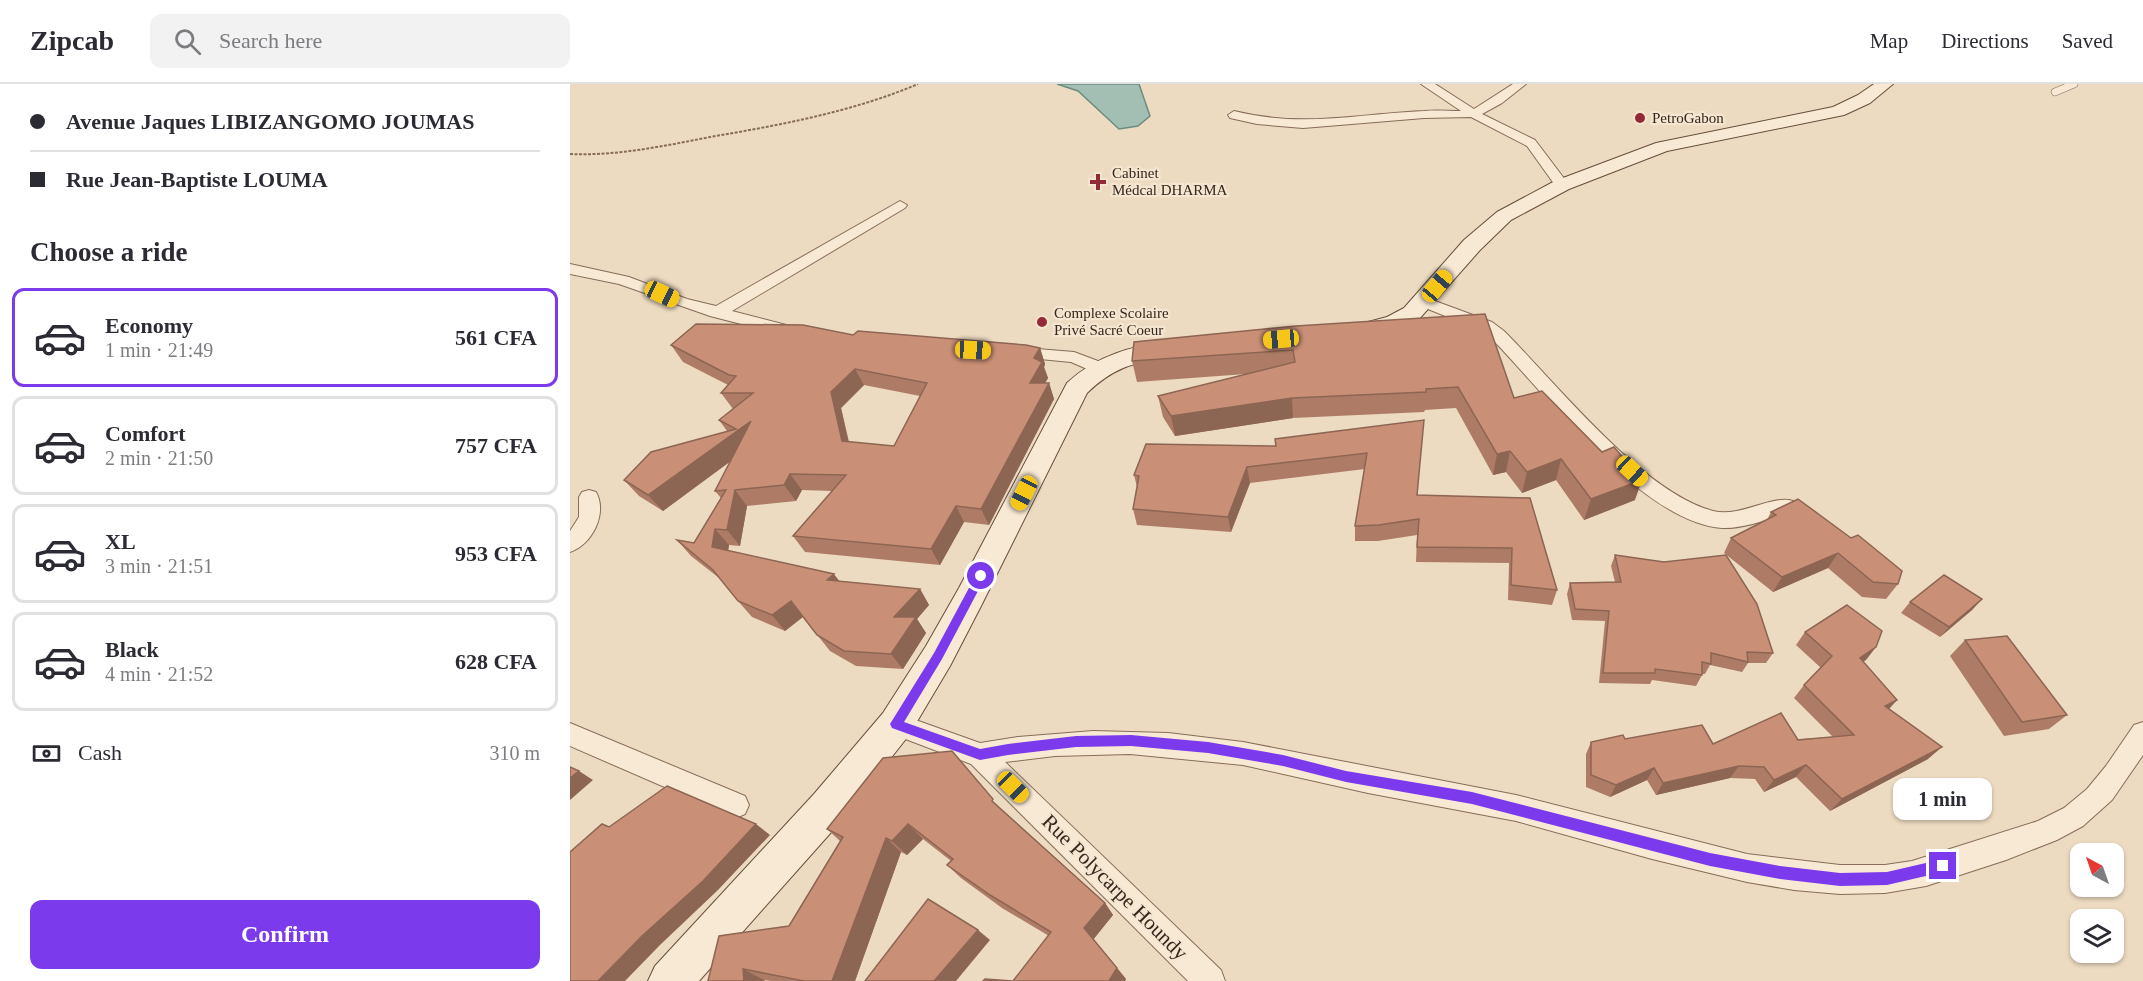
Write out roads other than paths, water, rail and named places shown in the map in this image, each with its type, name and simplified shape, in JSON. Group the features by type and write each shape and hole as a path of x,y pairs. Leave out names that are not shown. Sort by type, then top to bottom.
{"main road":[{"path":"1334,334 1370,330 1395,322 1412,313 1472,245 1503,216 1562,185 1662,147 1838,111 1864,99 1885,84"},
{"path":"670,981 828,807 896,724 938,656 970,597 1076,389 1089,375 1100,368 1137,353 1202,346"}],"street":[{"path":"1427,84 1472,113 1531,143 1562,185"},
{"path":"1234,115 1247,119 1314,125 1350,124 1417,115 1472,113 1520,84"},
{"path":"716,313 900,205"},
{"path":"570,269 623,280 716,313 807,333"},
{"path":"1424,302 1486,326 1498,335 1587,428 1648,485 1672,502 1696,514 1720,520 1786,506"},
{"path":"995,351 1074,357 1100,368"},
{"path":"570,544 587,525 592,511 589,497"},
{"name":"Rue Polycarpe Houndy","path":"896,724 980,755 1210,981"},
{"path":"980,755 1008,749 1076,741 1131,741 1208,748 1283,761 1346,776 1472,798 1710,859 1780,872 1840,879 1887,879 1958,862 2038,836 2075,815 2097,798 2143,733"},
{"path":"570,735 736,805"}],"lane":[{"path":"2055,92 2074,84"}],"place":[{"name":"PetroGabon","path":"1640,118"},
{"name":"Cabinet Médcal DHARMA","path":"1098,182"},
{"name":"Complexe Scolaire Privé Sacré Coeur","path":"1042,322"}]}
